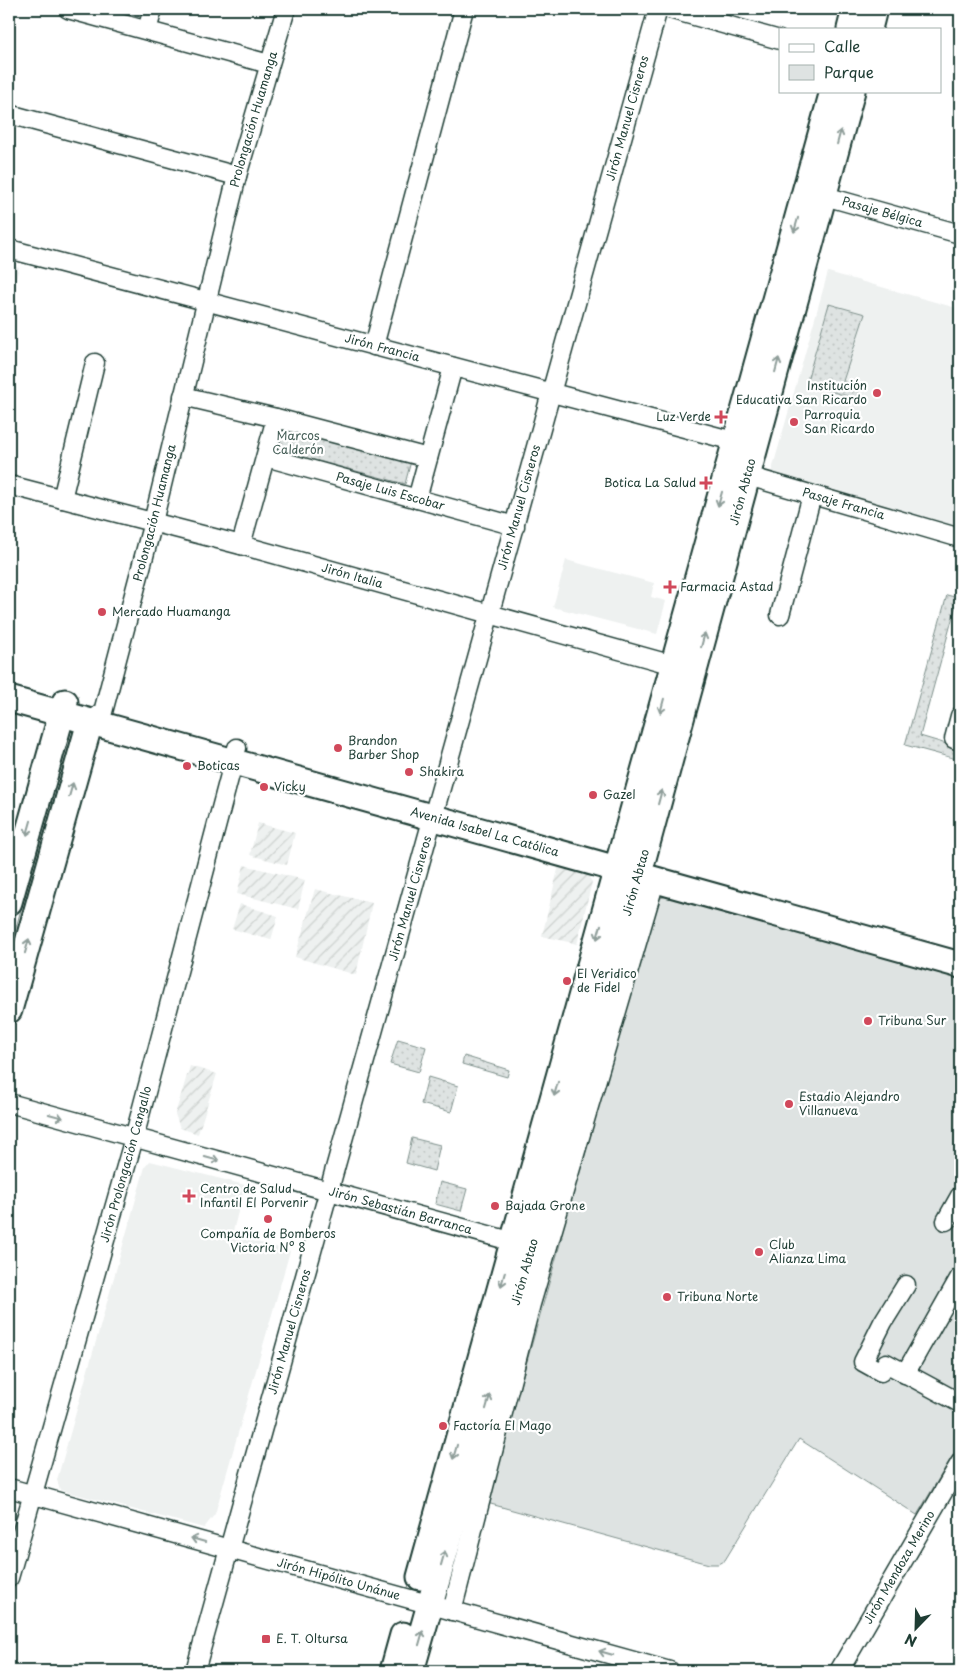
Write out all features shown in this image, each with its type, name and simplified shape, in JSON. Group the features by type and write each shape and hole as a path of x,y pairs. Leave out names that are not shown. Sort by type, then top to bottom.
{"street":[{"path":"68,9 269,64"},
{"path":"147,30 153,9"},
{"name":"Prolongación Huamanga","path":"9,1010 153,522 237,176 286,9"},
{"path":"374,346 464,9"},
{"name":"Jirón Manuel Cisneros","path":"195,1671 658,9"},
{"path":"669,9 779,40"},
{"path":"850,28 855,9"},
{"path":"869,28 874,9"},
{"name":"Jirón Abtao","path":"411,1671 432,1605 523,1244 638,871 684,668 814,193 833,92"},
{"name":"Jirón Abtao","path":"814,193 852,92"},
{"path":"9,114 237,176"},
{"name":"Pasaje Bélgica","path":"814,193 960,234"},
{"name":"Jirón Francia","path":"9,249 745,444"},
{"path":"62,499 96,362"},
{"path":"417,499 453,367"},
{"path":"183,396 428,458"},
{"path":"241,545 276,418"},
{"name":"Pasaje Luis Escobar","path":"266,457 514,526"},
{"name":"Pasaje Francia","path":"738,473 960,538"},
{"name":"Jirón Italia","path":"9,485 241,545 684,668"},
{"path":"780,615 812,495"},
{"name":"Avenida Isabel La Católica","path":"9,686 63,708"},
{"name":"Avenida Isabel La Católica","path":"9,699 63,708 235,755 960,964"},
{"path":"9,902 63,708"},
{"path":"960,716 954,739 960,741"},
{"name":"Jirón Prolongación Cangallo","path":"9,1578 134,1138 235,755"},
{"path":"432,1605 531,1304 638,871 960,971"},
{"name":"Avenida Isabel La Católica","path":"638,871 960,949"},
{"name":"Jirón Sebastián Barranca","path":"9,1103 523,1244"},
{"path":"946,1221 960,1196"},
{"path":"905,1374 960,1277"},
{"path":"906,1285 883,1322 863,1362 881,1372 886,1363 960,1404"},
{"name":"Jirón Mendoza Merino","path":"839,1671 960,1463"},
{"name":"Jirón Hipólito Unánue","path":"9,1488 670,1671"},
{"name":"Jirón Abtao","path":"393,1671 432,1605"}],"shaded area":[{"path":"9,264 19,267 9,306"},
{"name":"Institución Educativa San Ricardo","path":"828,272 960,309 960,530 770,477"},
{"path":"566,560 654,583 651,597 666,601 657,634 553,607"},
{"path":"258,823 295,833 287,865 250,855"},
{"path":"244,865 305,880 298,909 237,894"},
{"path":"559,865 586,872 592,882 577,944 542,936"},
{"path":"315,889 372,903 356,975 295,957"},
{"path":"240,904 278,916 271,940 232,929"},
{"path":"190,1066 217,1074 198,1134 180,1128 175,1114"},
{"path":"150,1161 245,1185 232,1235 290,1251 215,1514 204,1528 60,1490 57,1480 145,1167"}],"green space":[{"path":"829,304 865,314 843,381 854,385 852,390 859,392 857,399 806,384"},
{"name":"Marcos Calderón","path":"284,426 411,461 405,484 277,450"},
{"path":"947,595 958,598 920,736 960,748 960,760 905,745"},
{"path":"68,738 81,741 9,1005 9,953"},
{"name":"Club Alianza Lima","path":"669,895 960,975 960,1443 917,1515 799,1439 725,1560 718,1564 709,1564 487,1503 562,1237 560,1226 578,1168 584,1158 639,964 655,900"},
{"path":"398,1039 426,1047 419,1072 390,1064"},
{"path":"464,1056 509,1070 507,1077 462,1064"},
{"path":"428,1077 458,1086 451,1112 421,1104"},
{"path":"412,1138 440,1145 434,1171 406,1163"},
{"path":"440,1182 467,1189 461,1211 435,1204"}],"place":[{"name":"Institución Educativa San Ricardo","path":"877,393"},
{"name":"Luz Verde","path":"721,417"},
{"name":"Parroquia San Ricardo","path":"794,422"},
{"name":"Botica La Salud","path":"706,483"},
{"name":"Farmacia Astad","path":"670,587"},
{"name":"Mercado Huamanga","path":"102,612"},
{"name":"Brandon Barber Shop","path":"338,748"},
{"name":"Boticas","path":"187,766"},
{"name":"Shakira","path":"409,772"},
{"name":"Vicky","path":"264,787"},
{"name":"Gazel","path":"593,795"},
{"name":"El Veridico de Fidel","path":"567,981"},
{"name":"Tribuna Sur","path":"868,1021"},
{"name":"Estadio Alejandro Villanueva","path":"789,1104"},
{"name":"Centro de Salud Infantil El Porvenir","path":"189,1196"},
{"name":"Bajada Grone","path":"495,1206"},
{"name":"Compañía de Bomberos Victoria Nº 8","path":"268,1219"},
{"name":"Club Alianza Lima","path":"759,1252"},
{"name":"Tribuna Norte","path":"667,1297"},
{"name":"Factoría El Mago","path":"443,1426"},
{"name":"E. T. Oltursa","path":"266,1639"}]}
